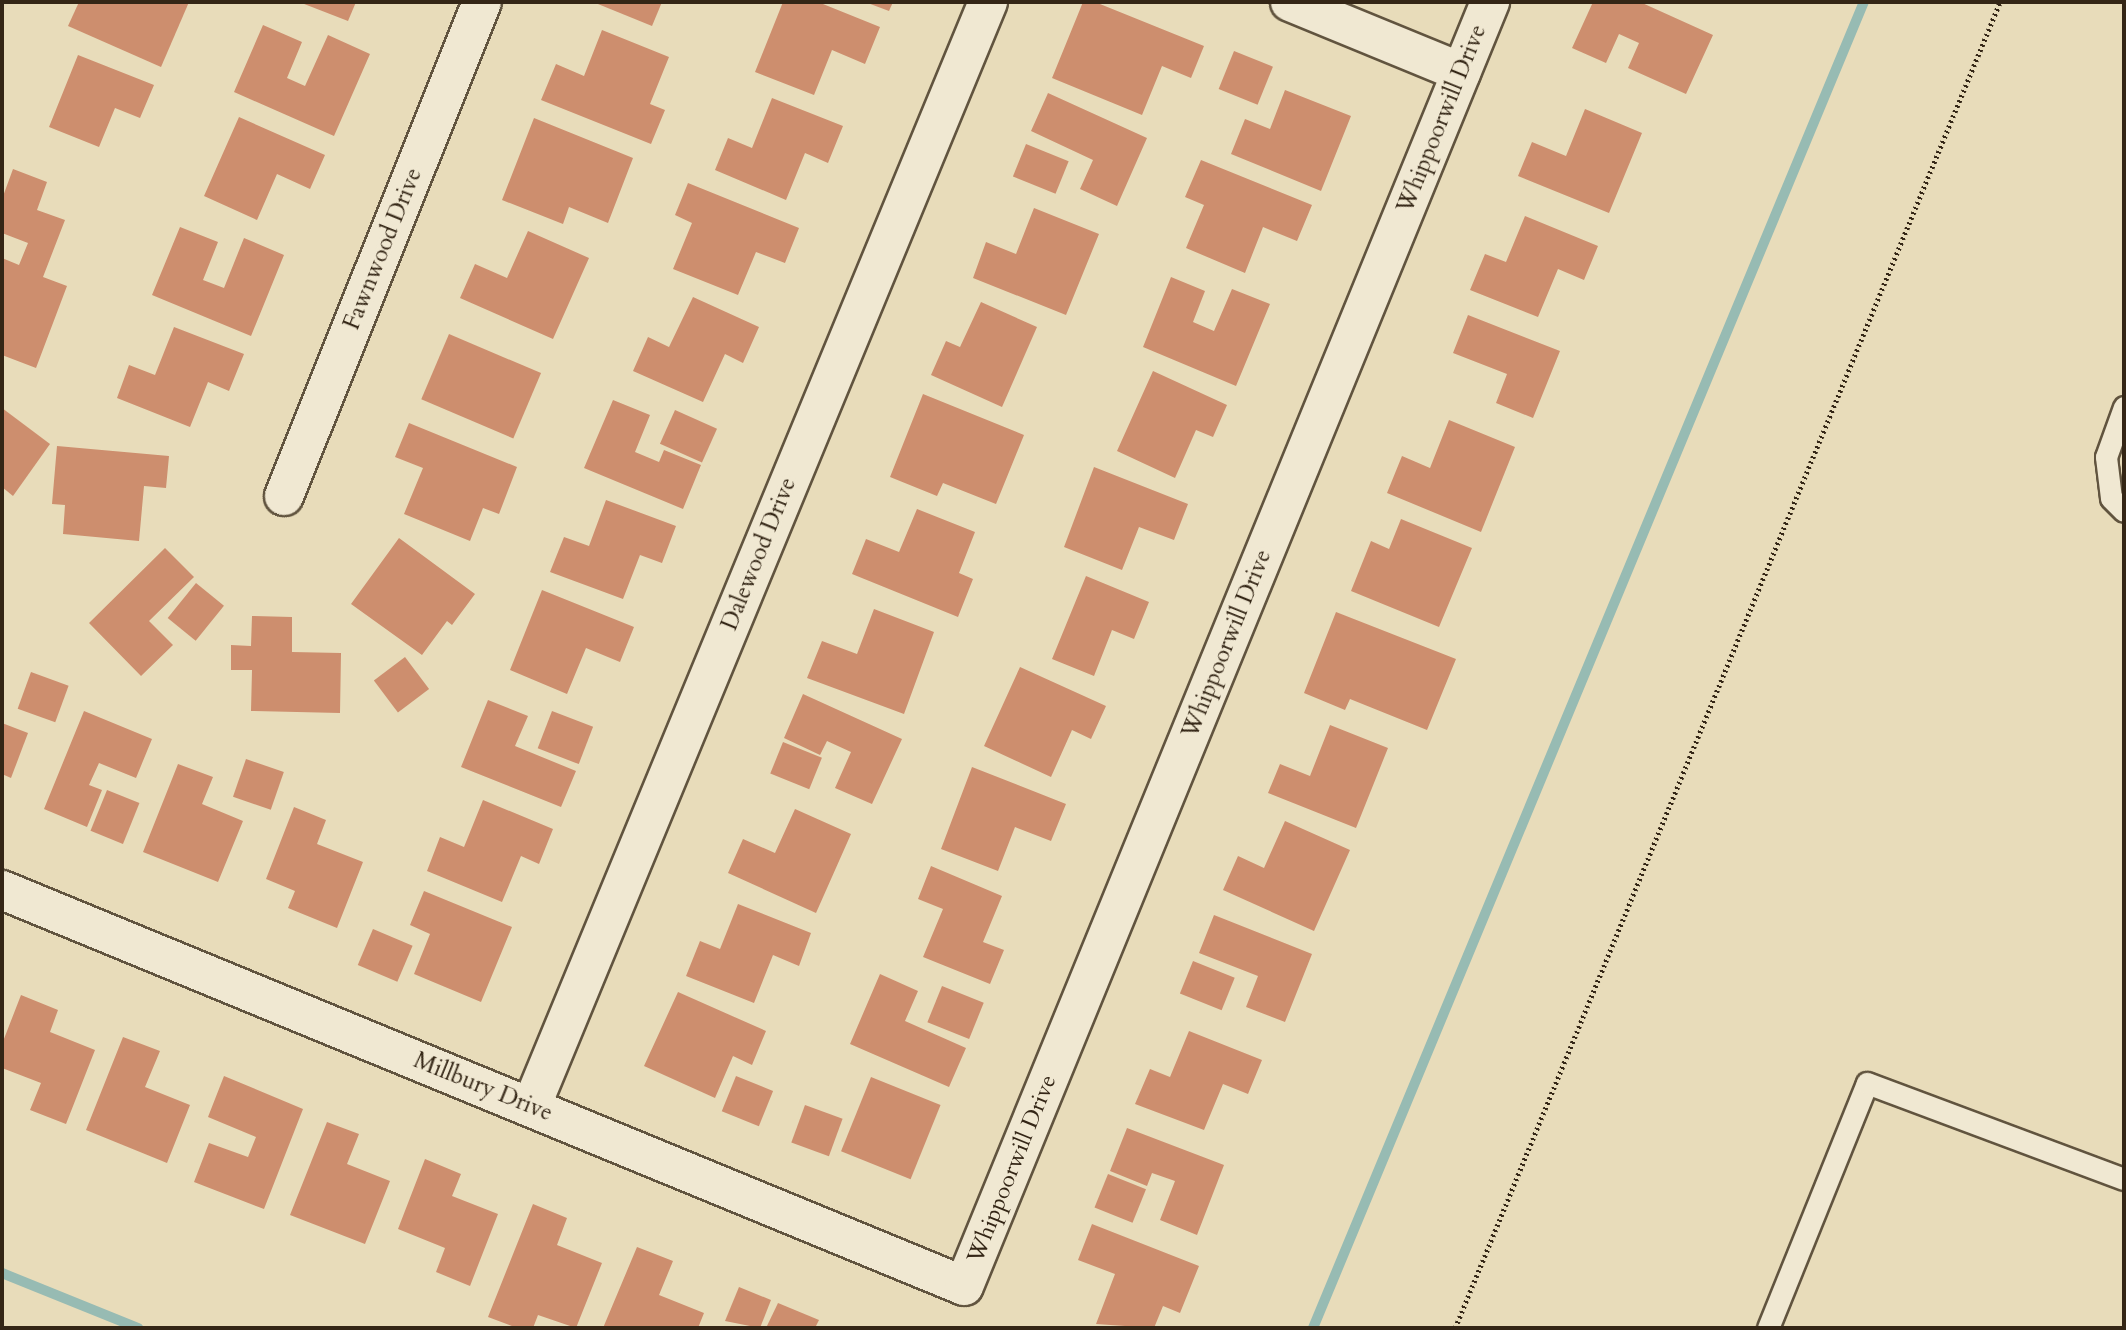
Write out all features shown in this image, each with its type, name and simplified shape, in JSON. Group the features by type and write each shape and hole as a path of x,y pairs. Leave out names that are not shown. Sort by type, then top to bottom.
{"street":[{"name":"Fawnwood Drive","path":"284,496 482,2"},
{"name":"Dalewood Drive","path":"531,1107 988,2"},
{"path":"1290,2 1461,72"},
{"name":"Whippoorwill Drive","path":"964,1286 1490,2"},
{"name":"Millbury Drive","path":"2,890 964,1286"}],"lane":[{"path":"2124,407 2106,457 2112,498 2124,511"},
{"path":"1768,1328 1867,1083 2124,1179"}],"path":[{"path":"1455,1328 2000,2"}],"building":[{"path":"79,2 189,2 161,67 68,26"},
{"path":"299,2 356,2 348,21"},
{"path":"593,2 662,2 652,26"},
{"path":"783,2 818,2 880,27 865,64 832,50 814,95 755,72"},
{"path":"865,2 893,2 889,11"},
{"path":"1083,2 1095,2 1204,46 1191,78 1162,66 1142,115 1052,78"},
{"path":"1593,2 1640,2 1713,35 1686,94 1628,68 1639,43 1619,34 1606,63 1572,48"},
{"path":"263,25 302,42 287,78 305,86 328,35 370,54 334,136 234,92"},
{"path":"602,30 669,57 650,104 665,110 651,144 541,100 556,64 584,76"},
{"path":"1234,51 1273,67 1258,105 1219,89"},
{"path":"78,55 154,85 140,118 115,108 99,147 49,127"},
{"path":"1285,90 1351,116 1321,191 1231,154 1245,119 1270,129"},
{"path":"1048,93 1147,138 1117,206 1080,189 1093,160 1031,131"},
{"path":"772,98 843,126 828,163 805,153 786,200 715,170 728,138 752,148"},
{"path":"1585,109 1642,133 1609,213 1518,176 1532,142 1566,156"},
{"path":"239,117 325,155 310,189 277,174 257,220 204,196"},
{"path":"534,118 633,158 608,223 569,207 563,224 502,200"},
{"path":"1026,144 1069,161 1056,194 1013,176"},
{"path":"1201,160 1312,205 1297,241 1263,227 1245,273 1186,248 1204,205 1185,197"},
{"path":"13,169 47,182 37,210 65,220 43,277 67,286 36,368 2,355 2,258 19,265 28,243 2,233 2,199"},
{"path":"688,183 799,228 785,263 756,252 738,295 673,269 692,223 675,215"},
{"path":"1034,208 1099,234 1066,315 973,278 986,242 1016,254"},
{"path":"1525,216 1598,246 1584,280 1558,269 1538,317 1470,290 1485,254 1506,262"},
{"path":"180,227 218,242 203,280 224,288 244,238 284,255 251,336 152,295"},
{"path":"528,231 589,258 553,339 460,298 475,264 507,278"},
{"path":"1171,277 1205,291 1193,322 1214,331 1232,289 1270,304 1236,386 1143,347"},
{"path":"693,297 759,327 743,363 725,354 703,402 633,371 648,337 669,347"},
{"path":"981,302 1037,327 1002,407 931,375 946,341 960,347"},
{"path":"1468,315 1560,351 1533,418 1496,403 1507,374 1453,353"},
{"path":"174,327 244,354 229,391 208,382 190,427 117,398 129,365 155,375"},
{"path":"449,334 541,373 513,438 421,399"},
{"path":"1153,371 1227,405 1213,437 1196,430 1175,478 1117,451"},
{"path":"923,394 1024,435 996,504 943,483 937,496 890,477"},
{"path":"613,400 650,415 635,452 659,462 664,450 701,465 683,509 584,468"},
{"path":"2,408 50,444 13,496 2,487"},
{"path":"675,410 717,429 702,463 660,444"},
{"path":"1449,420 1515,447 1481,532 1387,493 1402,456 1430,468"},
{"path":"409,423 517,467 499,514 483,508 470,541 404,514 423,468 395,457"},
{"path":"57,446 169,456 166,488 144,486 139,541 63,534 65,505 52,504"},
{"path":"1094,467 1188,504 1174,540 1139,527 1122,570 1064,547"},
{"path":"606,500 676,526 662,563 640,555 623,599 550,572 564,537 589,546"},
{"path":"917,509 975,532 959,573 973,579 958,617 852,574 866,539 899,552"},
{"path":"1401,519 1472,548 1439,627 1351,591 1371,541 1389,549"},
{"path":"399,538 475,594 452,625 447,621 422,655 351,604"},
{"path":"165,548 194,577 149,621 173,645 141,676 89,623"},
{"path":"1086,576 1149,602 1134,639 1112,630 1094,676 1052,659"},
{"path":"196,583 224,606 196,641 168,618"},
{"path":"542,590 634,627 620,662 586,648 567,694 510,670"},
{"path":"874,609 934,632 904,714 807,678 822,641 857,654"},
{"path":"1336,612 1456,659 1427,730 1350,699 1345,710 1304,693"},
{"path":"252,616 292,617 292,652 341,653 340,713 251,711 252,670 231,670 231,645 251,646"},
{"path":"405,657 429,689 398,712 374,680"},
{"path":"1020,667 1106,706 1091,739 1072,730 1051,777 984,746"},
{"path":"31,672 69,686 55,722 18,709"},
{"path":"803,694 902,739 872,804 835,788 851,752 827,741 820,755 784,738"},
{"path":"488,700 528,716 515,746 576,771 561,807 461,767"},
{"path":"84,711 152,739 136,778 99,763 89,785 102,790 87,827 44,809"},
{"path":"552,711 593,727 579,764 538,748"},
{"path":"2,723 28,733 11,778 2,774"},
{"path":"1330,725 1388,748 1356,828 1268,793 1280,764 1310,776"},
{"path":"783,742 822,758 809,789 770,774"},
{"path":"246,759 284,772 271,810 233,797"},
{"path":"178,764 213,777 202,804 243,821 218,882 143,852"},
{"path":"972,767 1066,804 1051,841 1015,827 998,871 941,849"},
{"path":"107,790 139,803 123,844 91,831"},
{"path":"483,800 553,829 539,864 521,856 502,902 427,871 440,837 464,847"},
{"path":"294,807 326,820 317,844 363,862 337,928 288,908 295,891 266,879"},
{"path":"795,809 851,834 816,913 728,873 743,839 775,853"},
{"path":"1285,821 1350,850 1314,931 1223,890 1238,856 1264,868"},
{"path":"931,866 1002,896 983,942 1004,950 990,984 923,957 943,909 918,899"},
{"path":"424,891 512,927 481,1002 414,974 430,934 410,925"},
{"path":"738,904 811,933 799,966 773,955 754,1003 686,976 700,941 720,949"},
{"path":"1214,915 1312,954 1285,1022 1246,1007 1258,976 1199,953"},
{"path":"373,929 413,946 397,982 358,965"},
{"path":"1193,961 1235,978 1222,1010 1180,993"},
{"path":"880,974 918,991 905,1021 966,1048 949,1087 850,1044"},
{"path":"942,986 984,1003 969,1039 927,1022"},
{"path":"678,992 766,1031 752,1065 733,1056 715,1098 644,1066"},
{"path":"21,995 58,1010 50,1032 95,1050 66,1124 30,1110 41,1083 2,1068 2,1044"},
{"path":"1189,1031 1262,1060 1248,1094 1223,1084 1204,1130 1135,1104 1150,1069 1170,1077"},
{"path":"123,1037 160,1051 145,1087 190,1105 167,1163 86,1130"},
{"path":"224,1076 303,1109 264,1209 194,1182 209,1143 248,1157 256,1137 208,1117"},
{"path":"736,1076 773,1091 759,1126 722,1111"},
{"path":"871,1077 941,1105 911,1179 841,1151"},
{"path":"805,1105 843,1119 829,1156 791,1143"},
{"path":"327,1122 359,1134 347,1164 390,1181 365,1244 290,1215"},
{"path":"1127,1128 1224,1165 1197,1235 1160,1220 1175,1181 1152,1173 1147,1186 1110,1171"},
{"path":"425,1159 461,1174 452,1196 498,1214 470,1286 436,1272 445,1248 398,1229"},
{"path":"1108,1174 1146,1189 1133,1223 1095,1207"},
{"path":"533,1204 567,1218 557,1245 602,1263 576,1328 538,1315 533,1328 517,1328 488,1317"},
{"path":"1092,1224 1199,1266 1180,1313 1163,1306 1154,1328 1096,1324 1115,1274 1078,1260"},
{"path":"637,1247 673,1261 659,1295 704,1313 698,1328 603,1328"},
{"path":"739,1287 771,1300 760,1328 725,1321"},
{"path":"778,1303 819,1320 815,1328 766,1328"}],"waterway":[{"path":"1313,1328 1864,2"},
{"path":"2,1273 138,1328"}]}
